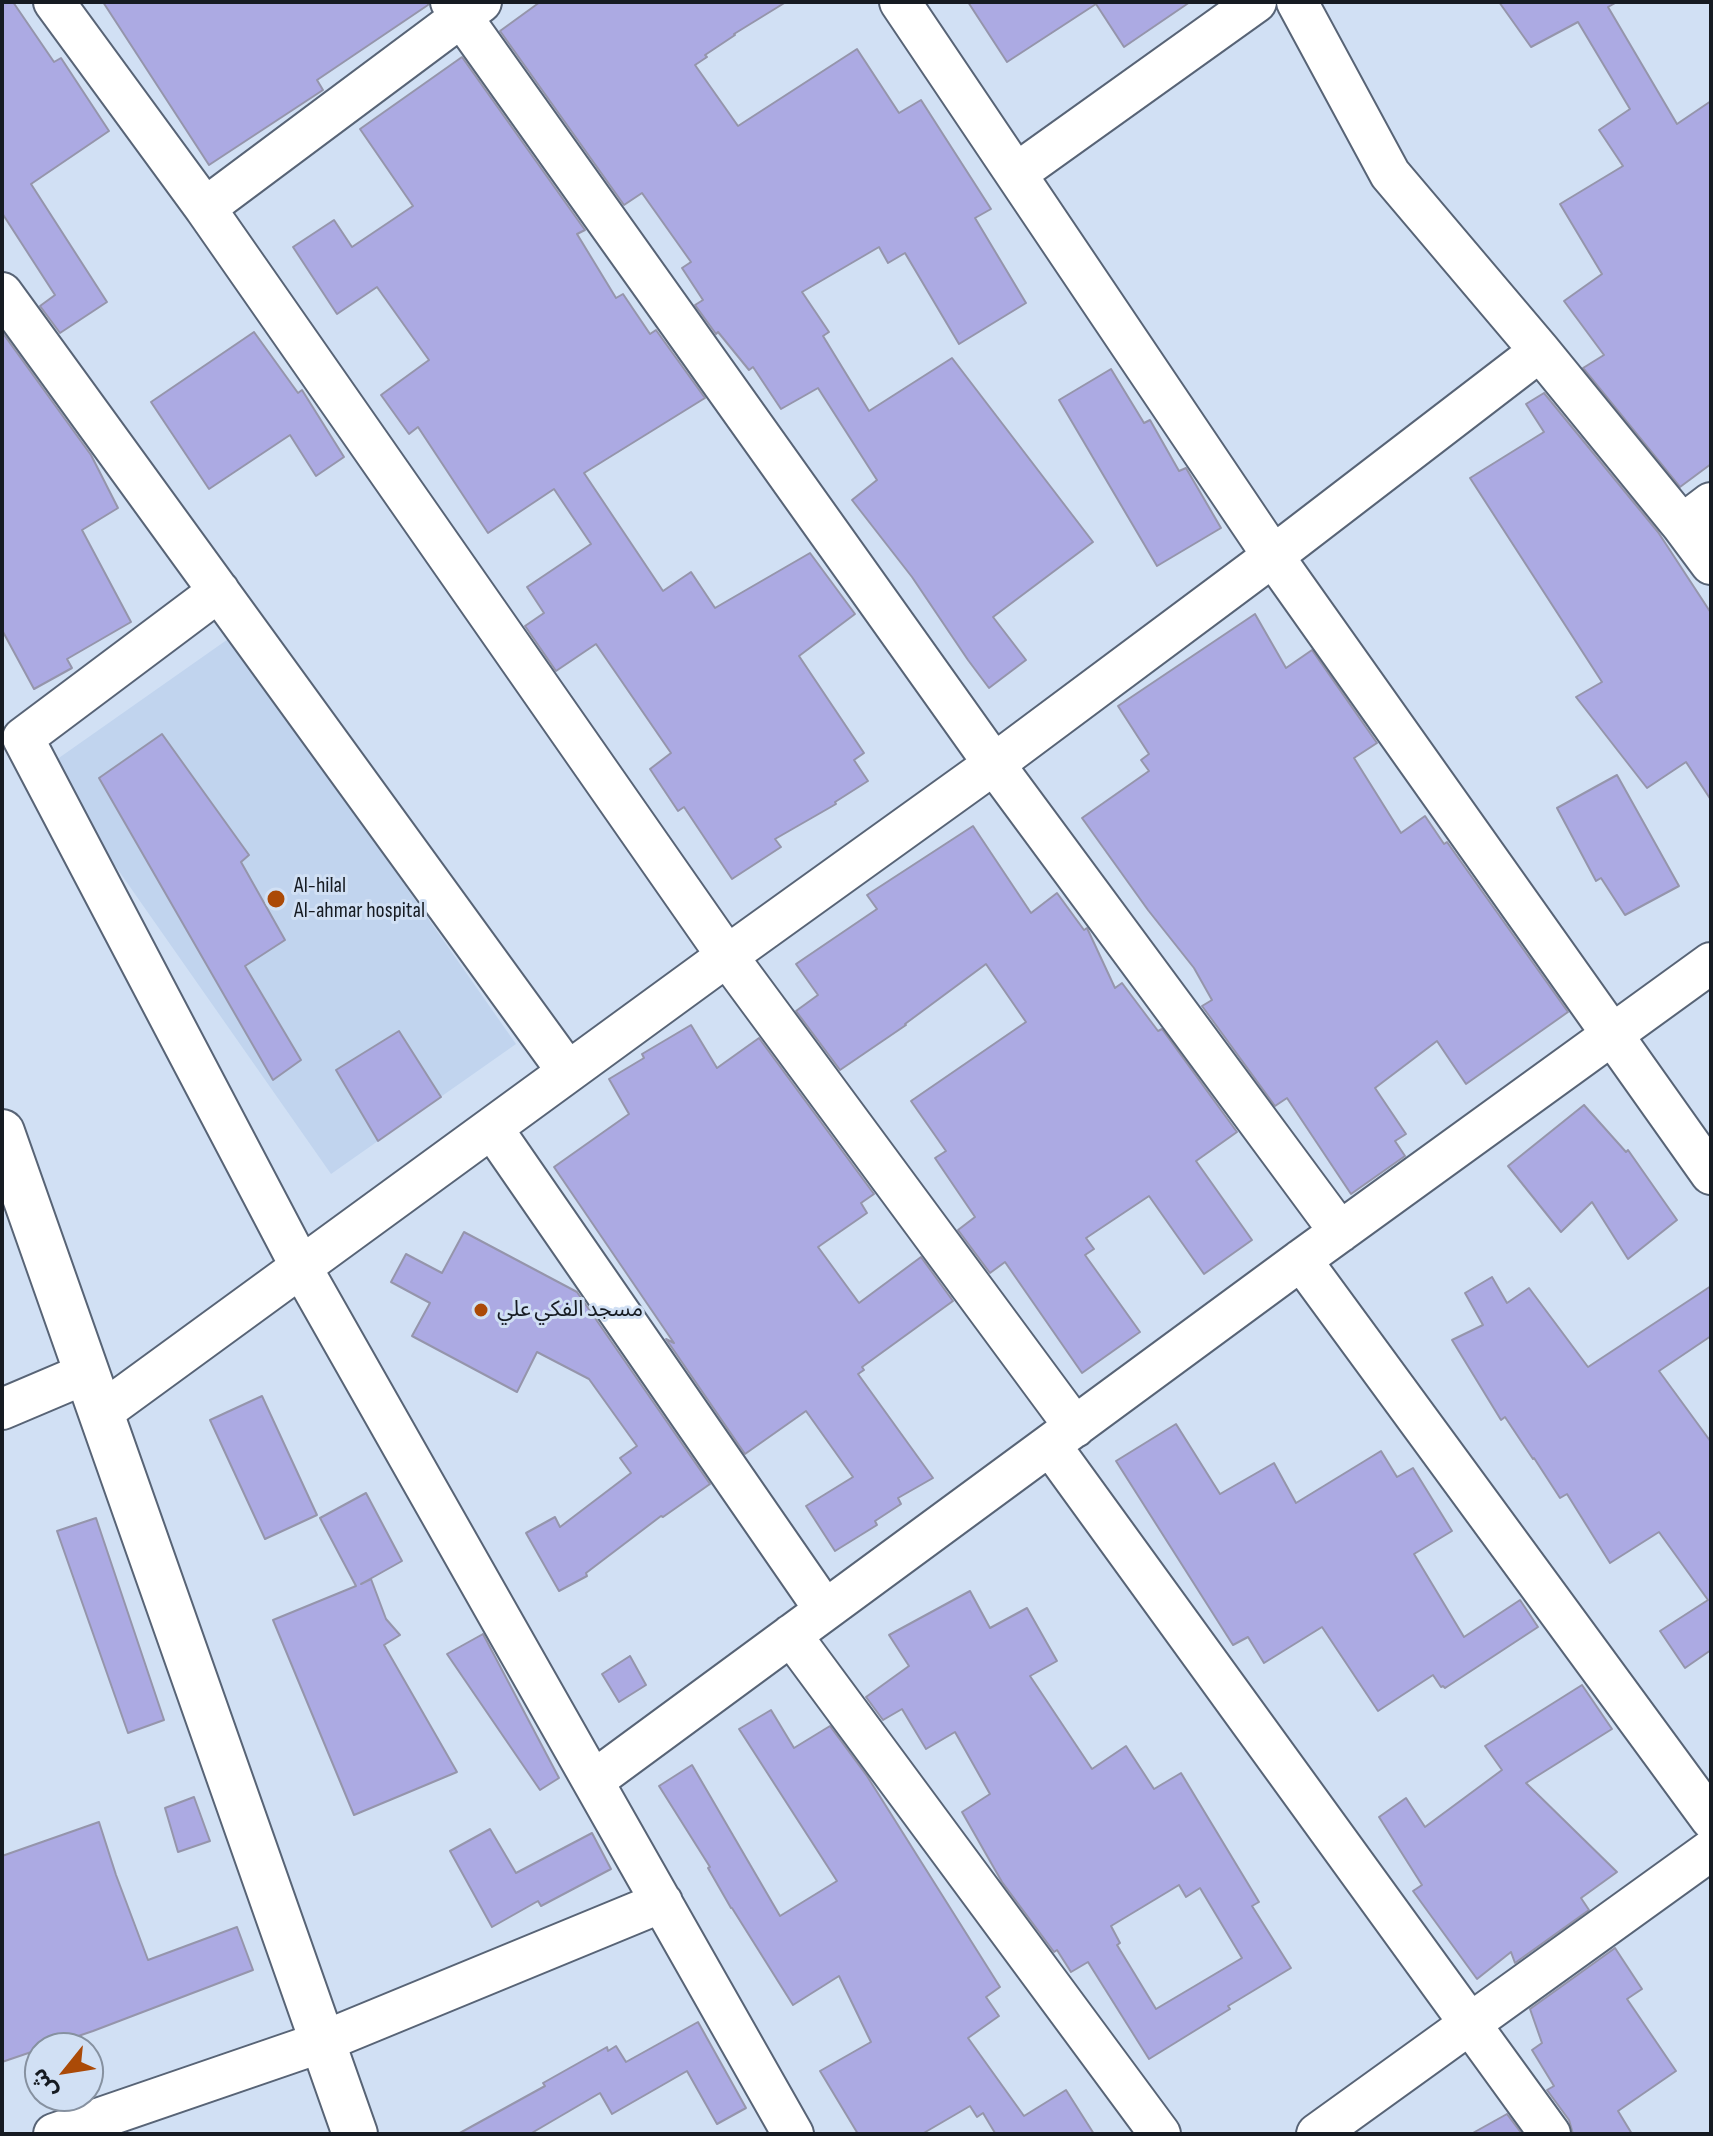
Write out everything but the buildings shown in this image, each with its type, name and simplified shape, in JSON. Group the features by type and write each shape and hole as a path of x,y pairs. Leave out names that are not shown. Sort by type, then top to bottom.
{"street":[{"path":"54,2 205,208 1470,2024 1550,2134"},
{"path":"900,2 1273,556 1711,1174"},
{"path":"1297,2 1390,174 1540,351 1696,514 1711,564"},
{"path":"1017,173 1241,6"},
{"path":"205,208 464,7 994,764 1340,1232"},
{"path":"2,293 568,1072"},
{"path":"2,1409 94,1393 301,1267 994,764 1273,556 1540,351"},
{"path":"219,591 23,738 301,1267 793,2134"},
{"path":"593,1781 1301,1260 1711,963"},
{"path":"492,1128 825,1610"},
{"path":"2,1132 355,2134"},
{"path":"1301,1260 1711,1819"},
{"path":"791,1635 1160,2134"},
{"path":"1317,2134 1711,1850"},
{"path":"54,2134 322,2042 662,1902"}],"shaded area":[{"name":"Al-hilal Al-ahmar hospital","path":"231,637 516,1044 331,1174 46,767"}],"place":[{"name":"Al-hilal Al-ahmar hospital","path":"276,899"},
{"name":"مسجد الفكي علي","path":"481,1310"}]}
